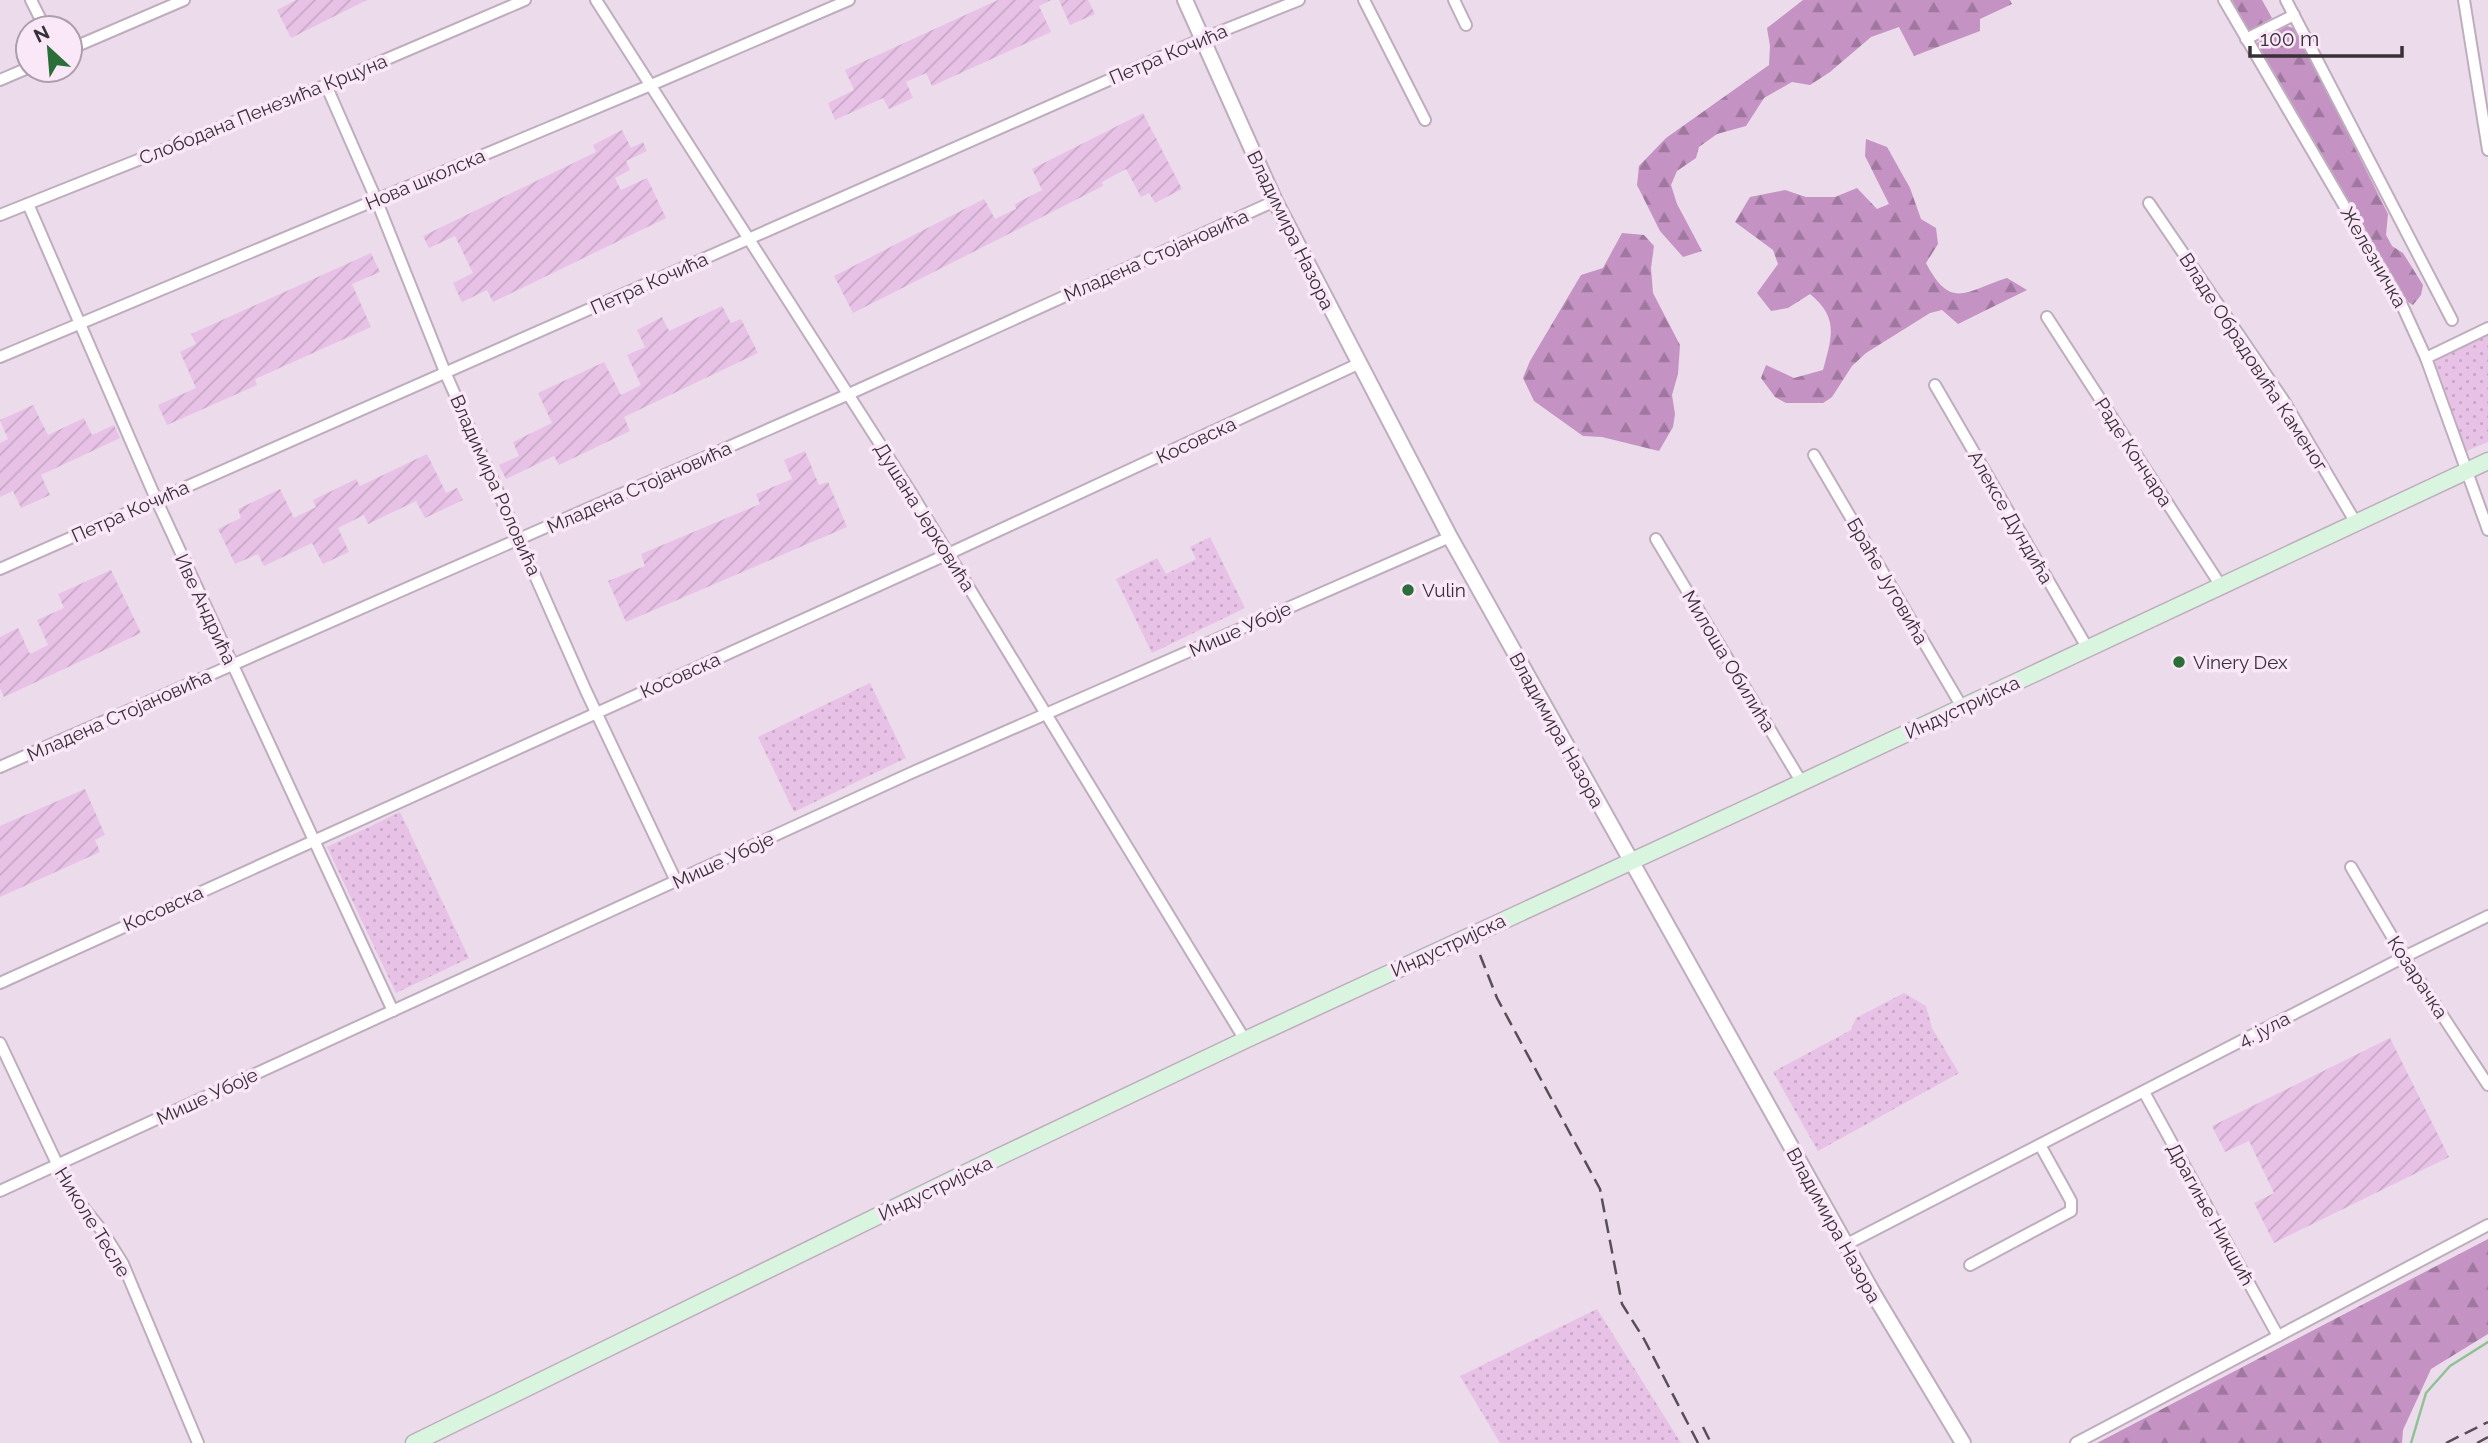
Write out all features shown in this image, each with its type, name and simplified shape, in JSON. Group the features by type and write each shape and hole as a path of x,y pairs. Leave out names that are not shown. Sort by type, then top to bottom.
{"main road":[{"name":"Индустријска","path":"414,1443 984,1164 1245,1040 2488,461"}],"street":[{"path":"84,43 184,0"},
{"name":"Слободана Пенезића Крцуна","path":"0,215 326,85 525,0"},
{"name":"Душана Јерковића","path":"596,0 849,394 1245,1040"},
{"name":"Нова школска","path":"0,356 849,0"},
{"name":"Владимира Назора","path":"1185,0 1275,201 1450,537 1845,1245 1963,1443"},
{"name":"Петра Кочића","path":"0,569 1202,39 1299,0"},
{"path":"1364,0 1426,120"},
{"path":"1454,0 1466,25"},
{"name":"Железничка","path":"2224,0 2401,303 2426,358 2488,530"},
{"name":"Железничка","path":"2286,0 2452,320"},
{"path":"2465,0 2488,150"},
{"path":"2246,39 2294,15"},
{"name":"Владимира Роловића","path":"326,85 376,199 445,372 596,712 676,881"},
{"name":"Младена Стојановића","path":"0,767 849,394 1275,201"},
{"name":"Владе Обрадовића Каменог","path":"2149,203 2278,391 2356,523"},
{"name":"Иве Андрића","path":"28,204 156,499 393,1011"},
{"name":"Раде Кончара","path":"2047,317 2221,586"},
{"path":"2426,358 2488,328"},
{"name":"Косовска","path":"0,983 948,554 1358,364"},
{"name":"Алексе Дундића","path":"1935,385 2088,649"},
{"name":"Браће Југовића","path":"1814,455 1962,707"},
{"name":"Мише Убоје","path":"0,1191 1045,714 1450,537"},
{"name":"Милоша Обилића","path":"1656,539 1801,783"},
{"name":"Козарачка","path":"2351,867 2404,957 2488,1085"},
{"name":"4. јула","path":"1845,1245 2488,916"},
{"name":"Николе Тесле","path":"0,1042 70,1191 103,1232 123,1264 198,1443"},
{"name":"Драгиње Никшић","path":"2144,1092 2278,1336"},
{"path":"1970,1265 2071,1211 2071,1202 2040,1145"},
{"path":"2076,1443 2488,1225"}],"shaded area":[{"path":"296,0 367,0 291,38 277,10"},
{"path":"998,0 1051,0 1039,6 1051,32 932,86 926,73 906,82 913,98 889,109 883,98 835,120 828,103 854,90 845,70"},
{"path":"1059,0 1088,0 1095,14 1070,25"},
{"path":"1143,113 1182,189 1155,203 1149,193 1141,197 1126,169 1102,182 1103,186 853,313 834,276 984,199 995,219 1016,209 1015,204 1042,190 1032,169"},
{"path":"622,130 631,148 643,142 647,151 626,161 630,170 615,178 621,190 647,178 666,218 493,302 487,290 462,302 453,283 473,273 455,236 429,248 423,236 596,152 593,145"},
{"path":"371,253 380,272 352,284 371,327 255,379 257,385 167,425 158,405 196,388 180,352 196,344 191,334"},
{"path":"722,306 731,323 741,319 758,353 624,417 630,431 559,465 554,456 506,479 499,465 519,456 513,442 552,423 538,393 604,362 621,395 641,385 627,355 645,347 637,330 662,317 669,331"},
{"path":"2488,332 2488,442 2464,452 2429,364"},
{"path":"33,405 48,435 84,418 92,435 114,425 120,438 41,475 50,495 21,508 13,491 0,497 0,443 8,439 0,420"},
{"path":"805,451 819,485 828,482 847,527 626,622 608,581 645,566 641,554 760,504 756,494 792,479 784,460"},
{"path":"427,454 446,493 457,488 463,500 425,518 416,501 368,524 364,515 338,528 349,552 323,564 312,543 264,566 258,554 235,564 218,529 241,518 238,509 280,489 294,518 316,507 313,500 356,479 360,486"},
{"path":"1210,537 1245,608 1152,653 1116,579 1157,558 1166,574 1196,559 1190,547"},
{"path":"111,570 141,633 4,697 0,688 0,637 18,628 30,654 48,645 37,620 64,608 58,594"},
{"path":"870,683 906,758 794,812 758,737"},
{"path":"85,789 105,835 95,840 100,852 0,897 0,826"},
{"path":"400,812 469,958 396,993 327,847"},
{"path":"1904,993 1926,1006 1932,1028 1959,1073 1818,1151 1773,1072 1851,1030 1856,1018"},
{"path":"2390,1038 2449,1157 2274,1243 2254,1203 2274,1193 2249,1141 2225,1152 2212,1126"},
{"path":"1597,1309 1681,1443 1500,1443 1460,1376"}],"green space":[{"path":"1803,0 2010,0 2012,4 1980,19 1980,31 1914,56 1899,27 1871,37 1830,72 1810,85 1792,82 1764,98 1746,126 1717,134 1699,147 1696,158 1677,171 1671,185 1677,204 1702,251 1683,257 1660,231 1637,185 1639,166 1666,138 1769,65 1767,28"},
{"path":"2232,0 2262,0 2272,18 2249,31"},
{"path":"2287,26 2293,28 2301,40 2388,214 2386,235 2392,246 2403,253 2423,285 2421,295 2413,305 2408,302 2257,43"},
{"path":"1866,139 1887,147 1910,188 1921,219 1936,228 1938,244 1926,263 1943,287 1952,292 1970,292 2007,278 2027,290 1958,324 1942,310 1930,313 1866,353 1852,366 1832,397 1823,403 1786,403 1775,397 1761,378 1766,365 1794,378 1823,370 1829,347 1829,320 1826,311 1810,294 1788,308 1771,311 1757,293 1778,264 1773,250 1735,222 1750,197 1785,190 1806,197 1835,197 1857,188 1877,209 1889,204 1865,156"},
{"path":"1622,233 1644,235 1654,246 1651,268 1653,293 1680,345 1678,374 1672,395 1675,414 1673,427 1659,451 1602,437 1583,436 1534,401 1523,378 1530,361 1581,275 1603,268"},
{"path":"2488,1239 2488,1334 2431,1369 2403,1430 2402,1443 2097,1443"}],"waterway":[{"path":"2411,1443 2426,1393 2450,1366 2488,1342"}],"railway":[{"path":"1480,955 1497,998 1600,1189 1622,1304 1644,1339 1698,1443"},
{"path":"2446,1443 2488,1422"},
{"path":"1703,1427 1711,1443"},
{"path":"2477,1443 2488,1437"}],"place":[{"name":"Vulin","path":"1408,590"},
{"name":"Vinery Dex","path":"2179,662"}]}
